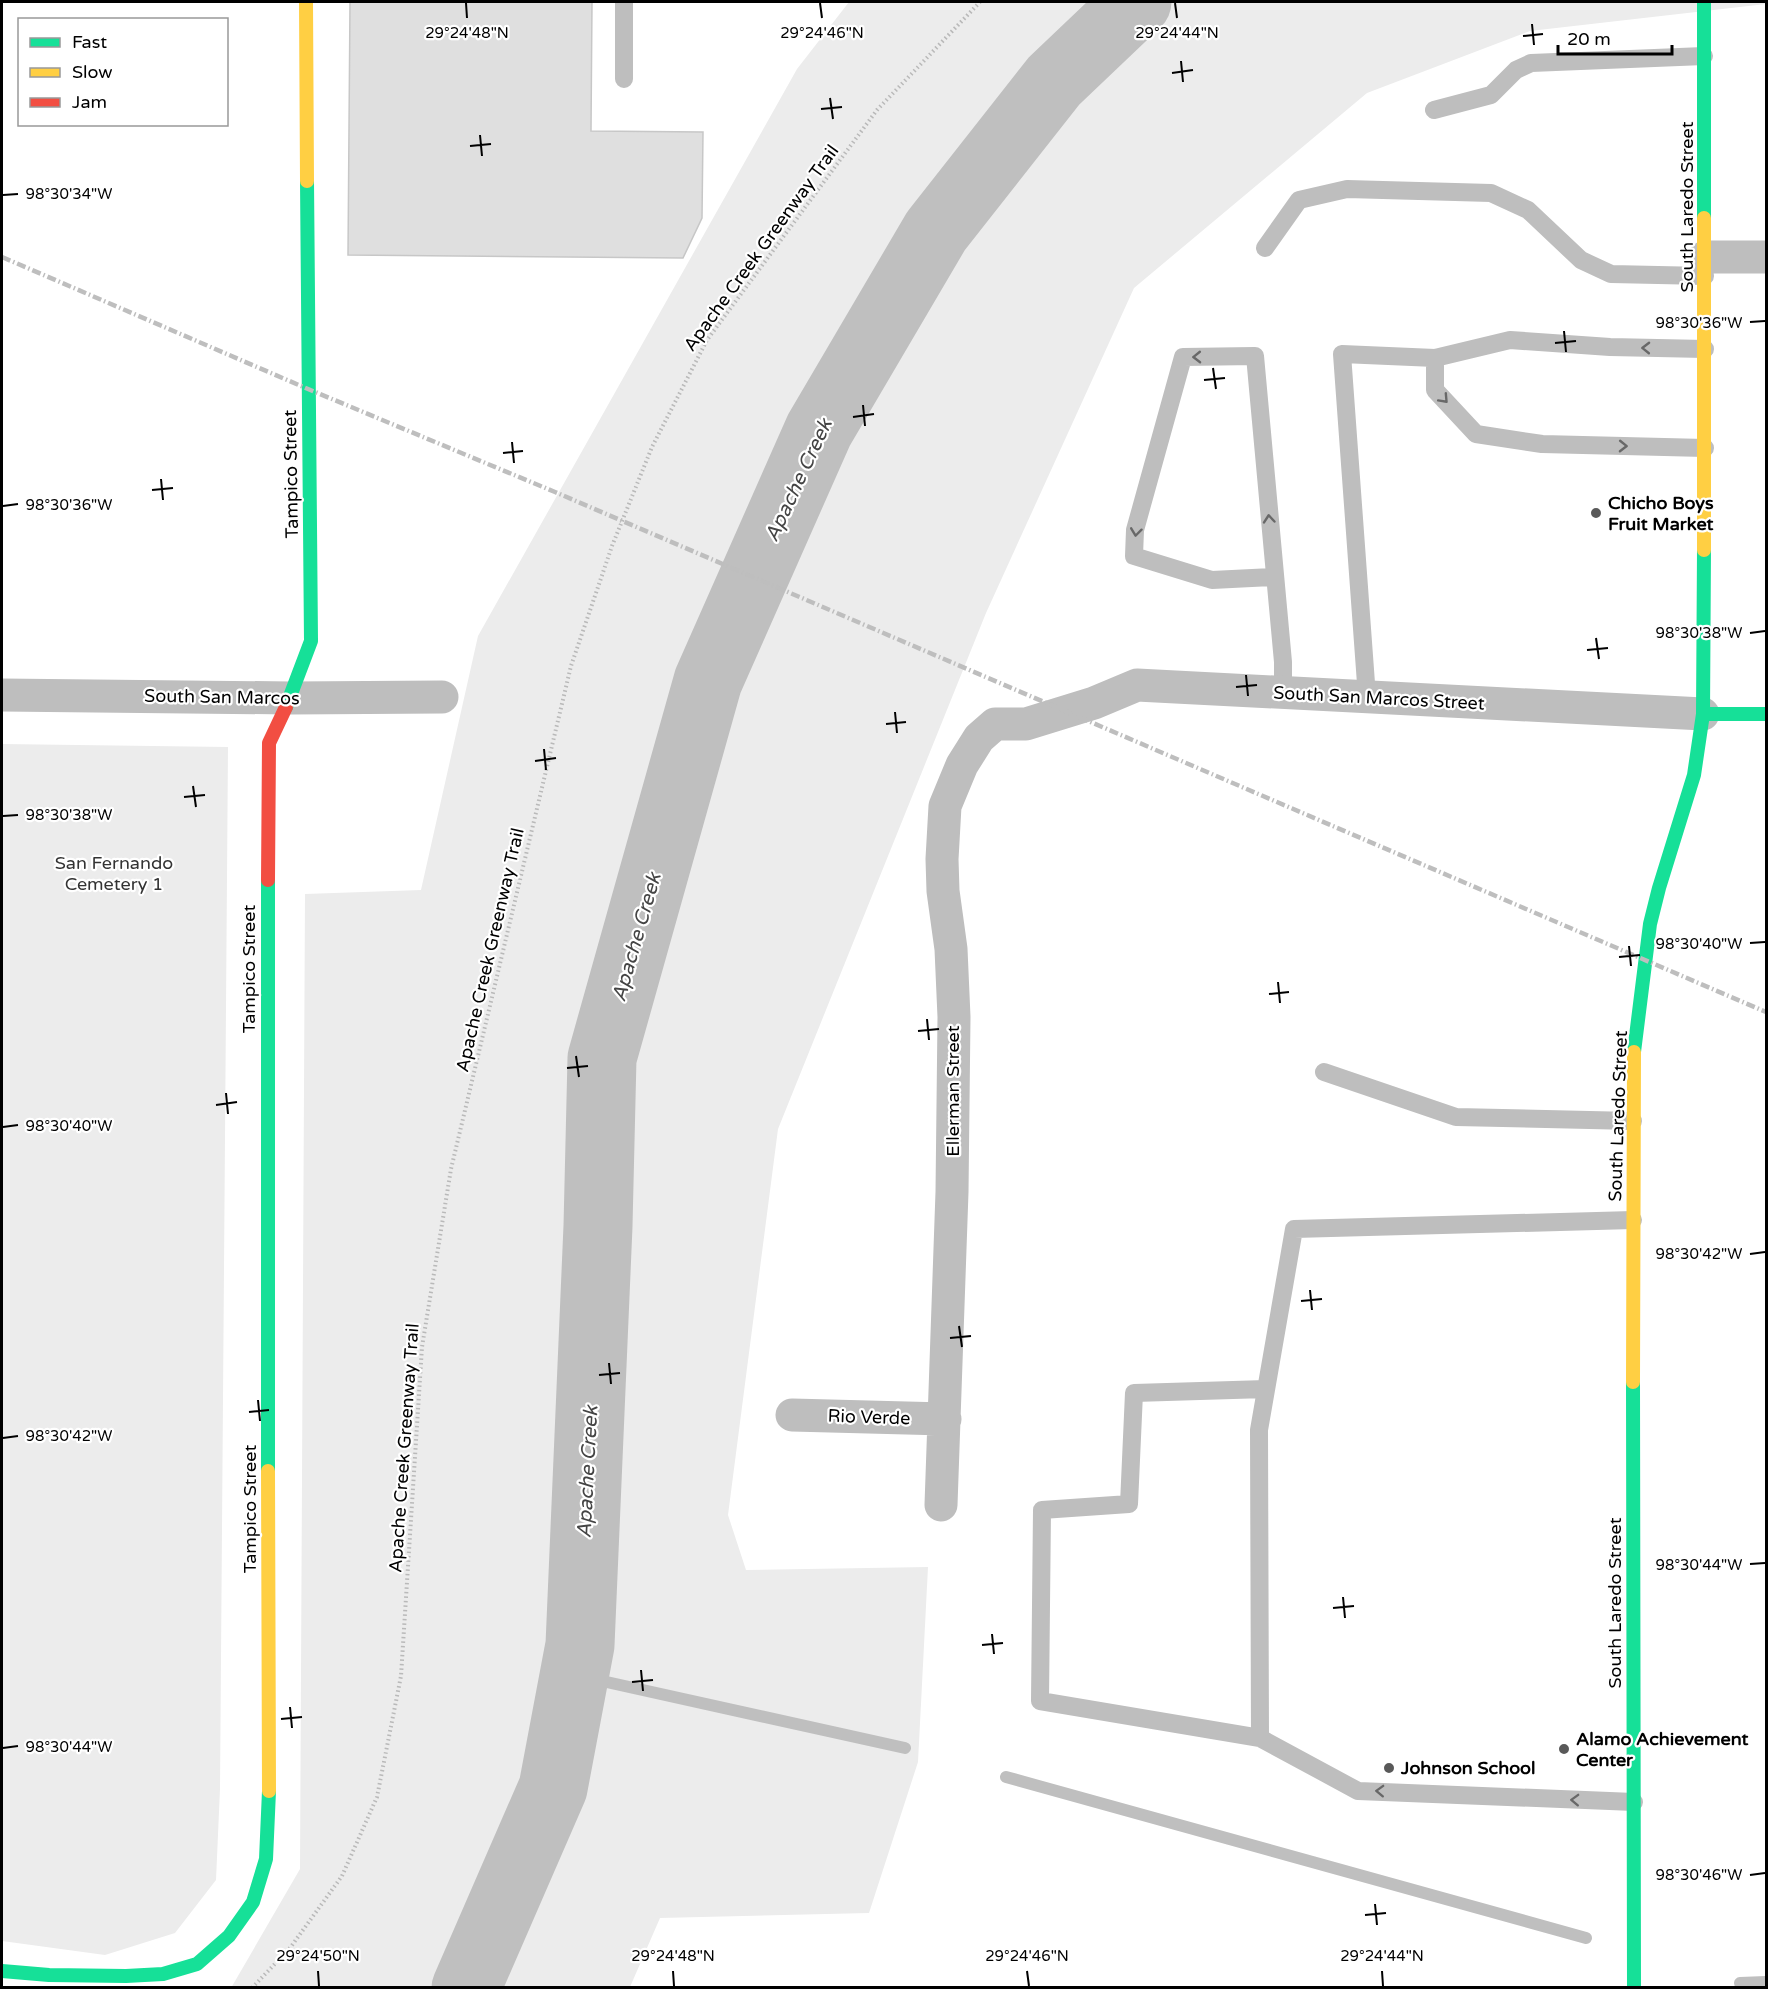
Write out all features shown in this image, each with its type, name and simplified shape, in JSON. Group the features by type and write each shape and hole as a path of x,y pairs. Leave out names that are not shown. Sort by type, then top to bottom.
{"street":[{"name":"Tampico Street","path":"2,1971 49,1975 163,1974 197,1965 229,1936 253,1902 266,1859 270,1790 268,743 291,698 312,641 306,2"},
{"name":"South Laredo Street","path":"1634,1988 1633,1064 1650,924 1694,775 1702,714 1705,448 1704,2"},
{"path":"1705,266 1767,257"},
{"name":"South San Marcos Street","path":"1026,724 1094,703 1137,685 1702,714"},
{"name":"South San Marcos","path":"2,694 291,698 442,697"},
{"path":"1702,714 1767,714"},
{"name":"Ellerman Street","path":"941,1505 952,1191 954,1029 951,948 943,891 945,806 962,765 979,738 995,724 1026,724"},
{"name":"Rio Verde","path":"792,1414 945,1419"}],"lane":[{"path":"624,2 624,79"},
{"path":"1434,110 1491,95 1516,70 1531,63 1704,56"},
{"path":"1265,248 1299,200 1347,189 1491,193 1528,210 1581,260 1611,274 1705,266"},
{"path":"1367,697 1342,354 1435,358 1510,340 1610,347 1705,349"},
{"path":"1274,577 1212,580 1134,556 1135,530 1183,357 1255,356 1283,662 1283,693"},
{"path":"1435,358 1435,390 1476,434 1542,444 1705,448"},
{"path":"1324,1072 1456,1117 1633,1120"},
{"path":"1260,1738 1259,1430 1294,1229 1633,1220"},
{"path":"1266,1389 1134,1393 1129,1504 1042,1510 1040,1701 1260,1738 1358,1791 1634,1802"}],"path":[{"name":"Apache Creek Greenway Trail","path":"252,1988 290,1948 342,1876 377,1797 401,1676 422,1347 451,1169 571,666 612,546 652,447 707,340 878,110 980,2"}],"green space":[{"path":"849,2 1766,2 1766,4 1530,31 1367,93 1134,288 986,613 778,1129 728,1515 746,1570 928,1567 918,1762 869,1913 660,1918 630,1987 231,1988 300,1869 305,894 421,890 478,636 797,69"},
{"name":"San Fernando Cemetery 1","path":"2,744 228,747 220,1789 216,1880 175,1933 105,1955 2,1941"}],"building":[{"path":"350,2 592,2 591,131 703,132 702,218 683,258 348,255"}],"waterway":[{"name":"Apache Creek","path":"466,1988 553,1788 580,1645 598,1226 602,1058 708,681 819,430 936,231 1054,81 1137,2"},
{"path":"575,1675 905,1748"},
{"path":"1006,1777 1586,1938"},
{"path":"1740,1983 1766,1982"}],"railway":[{"path":"2,257 1766,1012"}],"traffic: fast":[{"path":"1704,2 1704,218"},
{"path":"286,707 311,641 307,181"},
{"path":"1634,1052 1650,924 1694,775 1703,714 1704,550"},
{"path":"1703,714 1766,714"},
{"path":"268,880 268,1471"},
{"path":"1633,1382 1634,1988"},
{"path":"2,1971 49,1975 126,1976 163,1974 197,1964 229,1936 253,1902 266,1859 269,1791"}],"traffic: slow":[{"path":"306,2 307,181"},
{"path":"1704,218 1704,550"},
{"path":"1633,1382 1634,1052"},
{"path":"268,1471 269,1791"}],"traffic: jam":[{"path":"268,880 269,743 286,707"}],"place":[{"name":"Chicho Boys Fruit Market","path":"1596,513"},
{"name":"Alamo Achievement Center","path":"1564,1749"},
{"name":"Johnson School","path":"1389,1768"}]}
